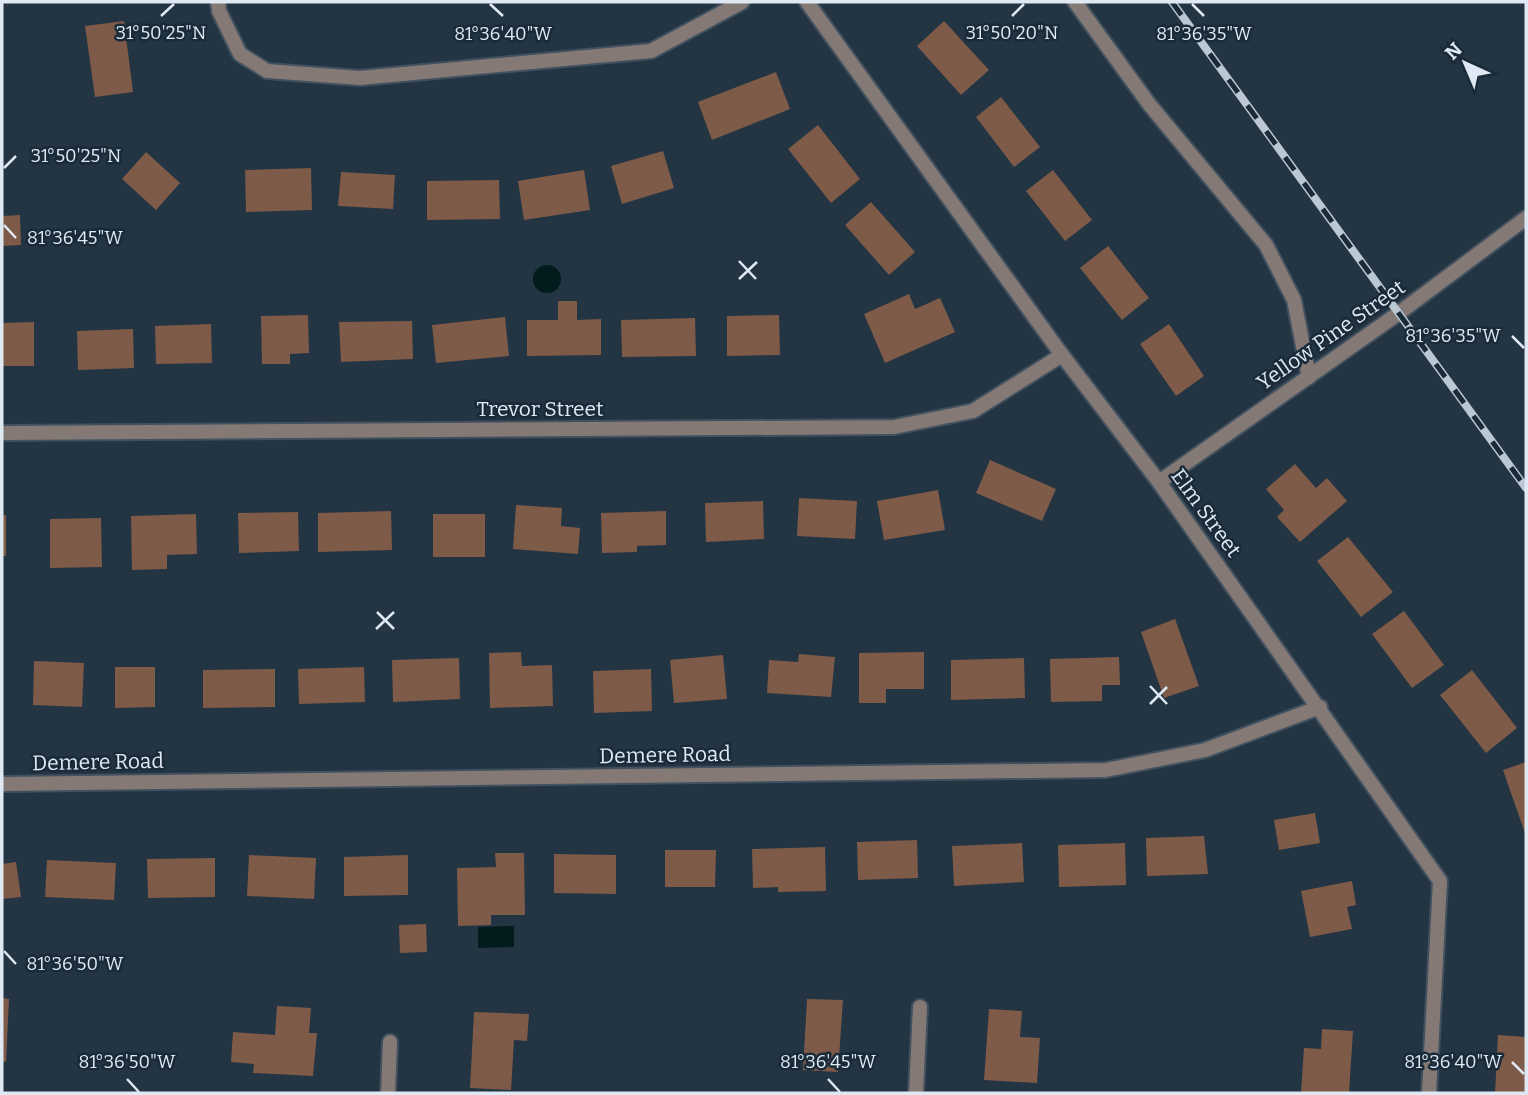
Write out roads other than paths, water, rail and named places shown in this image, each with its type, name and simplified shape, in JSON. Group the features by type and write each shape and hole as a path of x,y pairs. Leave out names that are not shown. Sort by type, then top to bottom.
{"street":[{"path":"218,2 219,11 240,54 267,71 359,78 652,51 742,2"},
{"name":"Elm Street","path":"807,2 1062,355 1159,482 1440,881 1429,1093"},
{"path":"1075,2 1149,104 1266,245 1294,300 1308,377"},
{"name":"Yellow Pine Street","path":"1159,482 1526,218"},
{"name":"Trevor Street","path":"2,433 894,427 973,411 1062,355"},
{"name":"Demere Road","path":"2,785 1106,770 1205,750 1320,707"},
{"path":"915,1093 920,1007"},
{"path":"388,1093 390,1042"}],"railway":[{"path":"1172,2 1526,488"}]}
